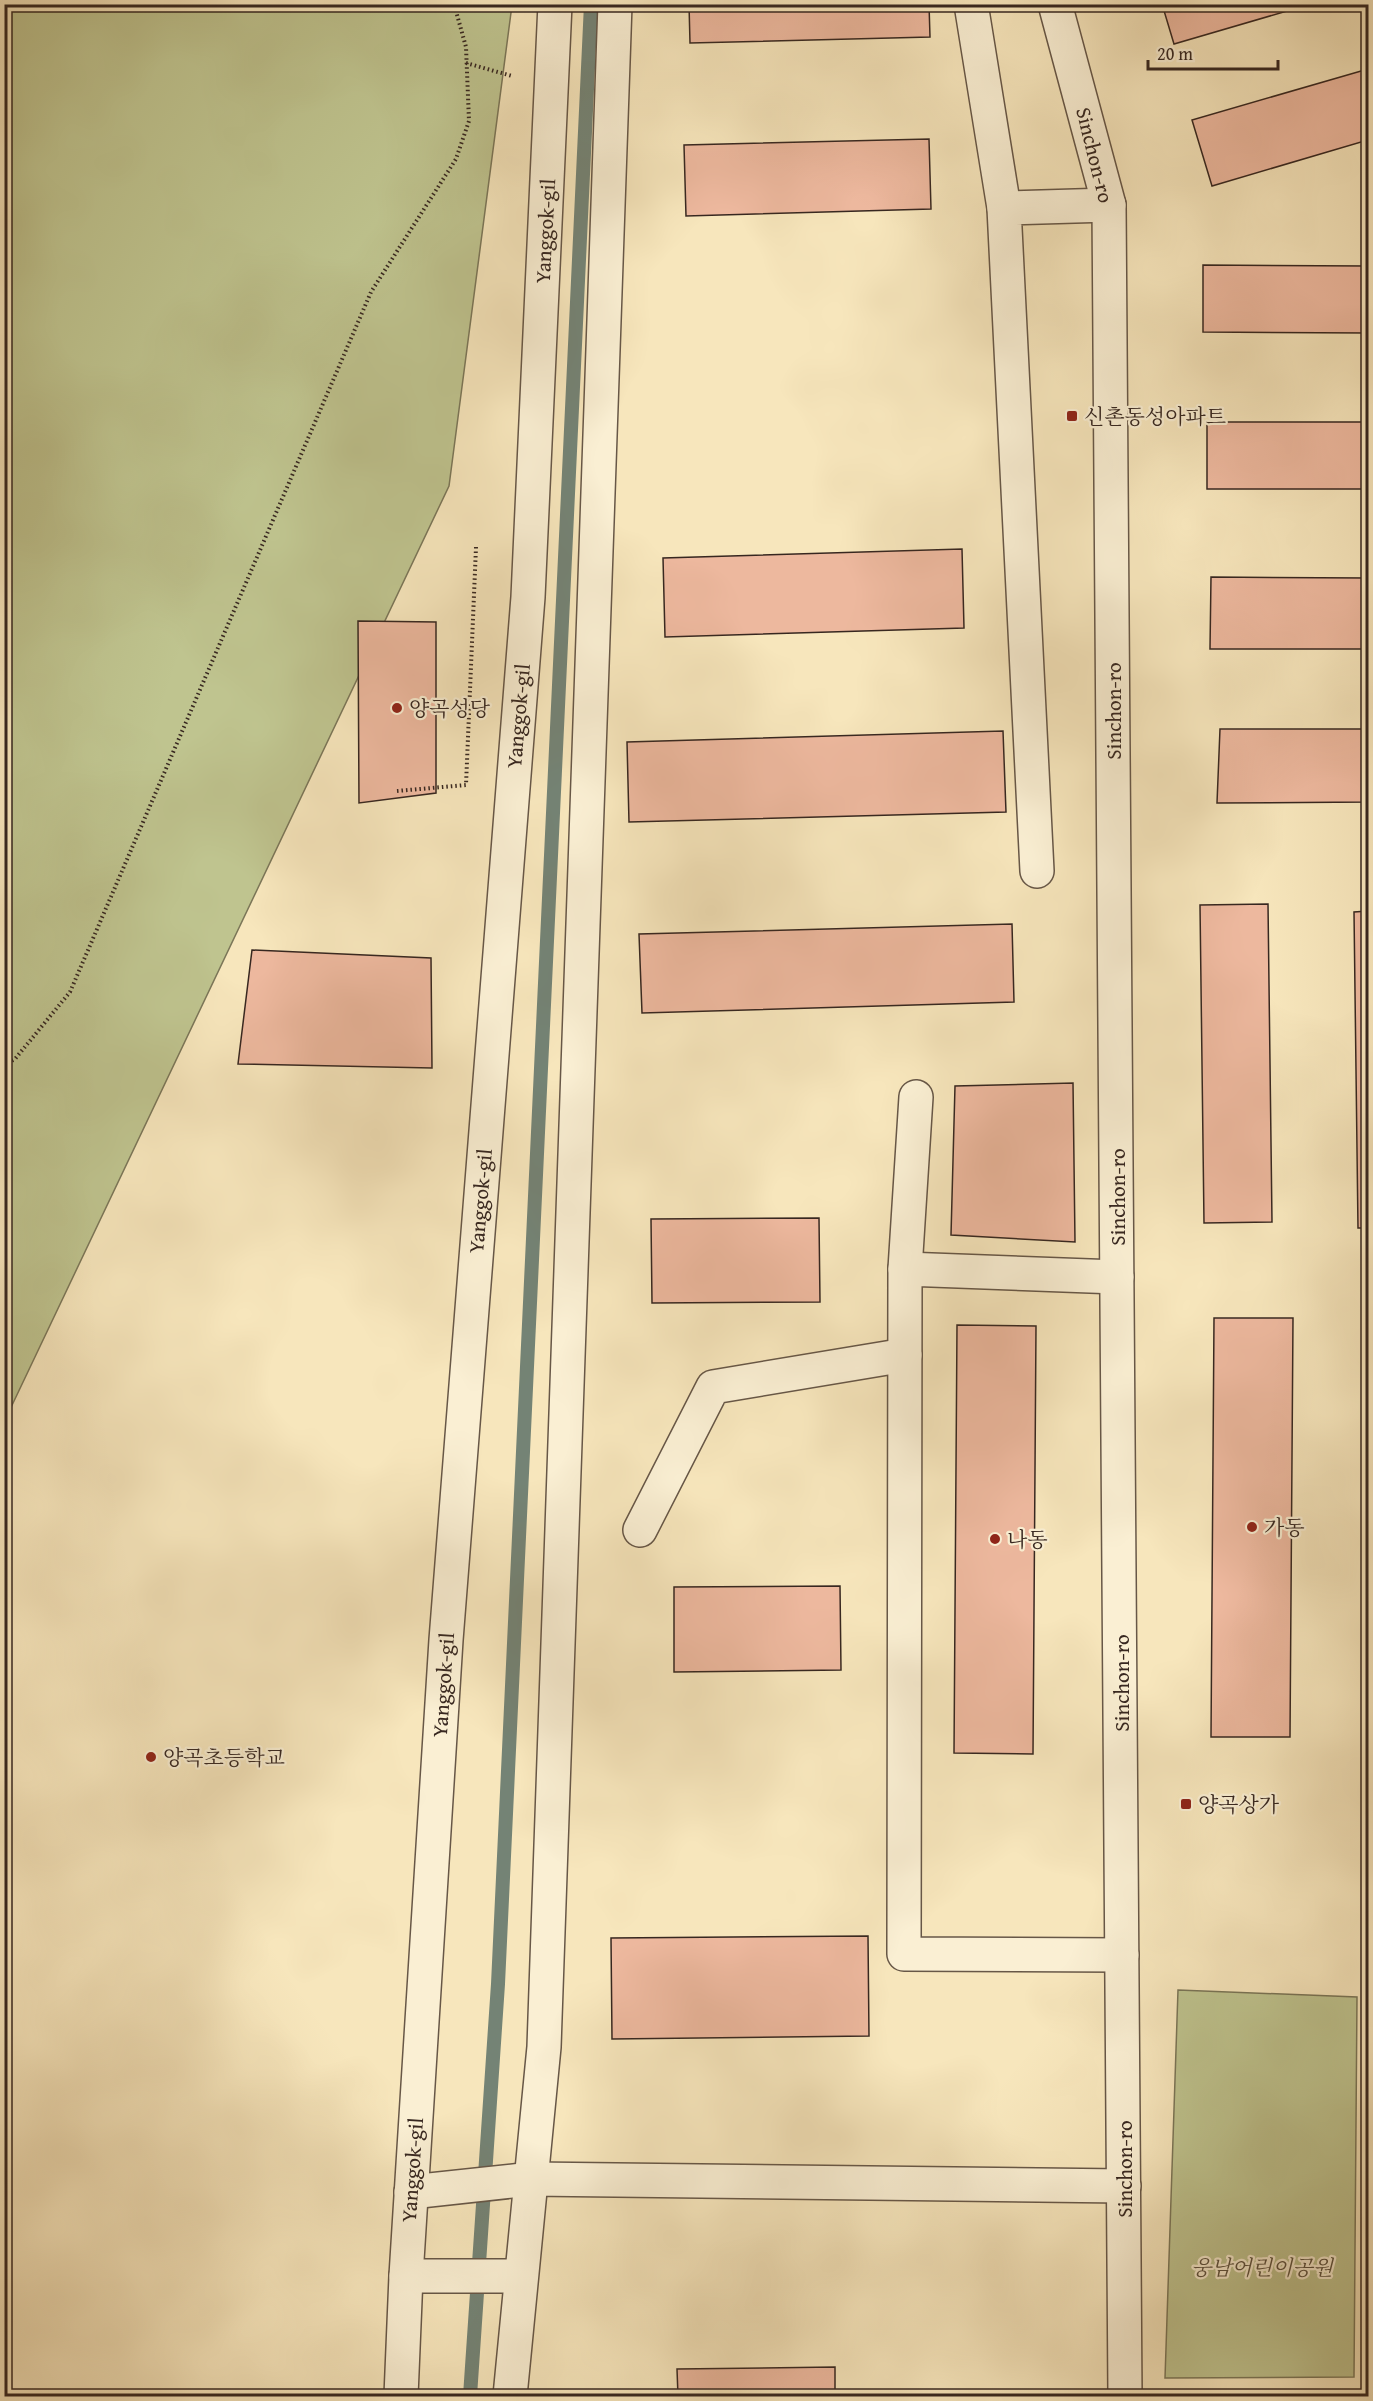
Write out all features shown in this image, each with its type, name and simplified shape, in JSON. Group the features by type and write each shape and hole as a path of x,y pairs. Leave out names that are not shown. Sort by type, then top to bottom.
{"street":[{"name":"Yanggok-gil","path":"401,2397 406,2276 446,1640 528,597 555,4"},
{"path":"510,2397 544,2047 615,4"},
{"path":"971,4 1004,208 1037,871"},
{"name":"Sinchon-ro","path":"1055,4 1110,206 1125,2397"},
{"path":"1004,208 1110,206"},
{"path":"916,1097 905,1269 904,1954 1122,1955"},
{"path":"905,1269 1117,1277"},
{"path":"640,1530 713,1387 904,1355"},
{"path":"411,2192 531,2179 1124,2186"},
{"path":"406,2276 521,2276"}],"path":[{"path":"4,1065 15,1059 70,992 371,292 456,159 469,121 466,47 454,4"},
{"path":"397,790 466,785 476,547"}],"green space":[{"path":"5,5 512,5 449,486 5,1420"},
{"name":"웅남어린이공원","path":"1178,1990 1357,1997 1354,2377 1165,2378"}],"building":[{"path":"689,4 929,4 930,37 690,43"},
{"path":"1162,4 1311,4 1174,44"},
{"path":"1368,69 1368,140 1212,186 1192,120"},
{"path":"929,139 931,209 686,216 684,145"},
{"path":"1203,265 1368,266 1368,333 1203,332"},
{"path":"1207,422 1368,422 1368,489 1207,489"},
{"path":"962,549 964,628 665,637 663,558"},
{"path":"1211,577 1368,578 1368,649 1210,649"},
{"name":"양곡성당","path":"358,621 436,622 436,793 359,803"},
{"path":"1220,729 1368,729 1368,802 1217,803"},
{"path":"1003,731 1006,812 629,822 627,742"},
{"path":"1268,904 1272,1222 1204,1223 1200,905"},
{"path":"1368,911 1368,1228 1358,1228 1354,912"},
{"path":"1012,924 1014,1002 642,1013 639,934"},
{"path":"252,950 431,958 432,1068 238,1064"},
{"path":"1073,1083 1075,1242 951,1235 955,1086"},
{"path":"819,1218 820,1302 652,1303 651,1219"},
{"name":"가동","path":"1214,1318 1293,1318 1290,1737 1211,1737"},
{"name":"나동","path":"957,1325 1036,1326 1033,1754 954,1753"},
{"path":"840,1586 841,1670 674,1672 674,1587"},
{"path":"868,1936 869,2036 612,2039 611,1938"},
{"path":"835,2367 835,2396 678,2396 677,2369"}],"waterway":[{"path":"470,2396 498,1984 591,4"}],"place":[{"name":"신촌동성아파트","path":"1072,416"},
{"name":"양곡성당","path":"397,708"},
{"name":"가동","path":"1252,1527"},
{"name":"나동","path":"995,1539"},
{"name":"양곡초등학교","path":"151,1757"},
{"name":"양곡상가","path":"1186,1804"}]}
